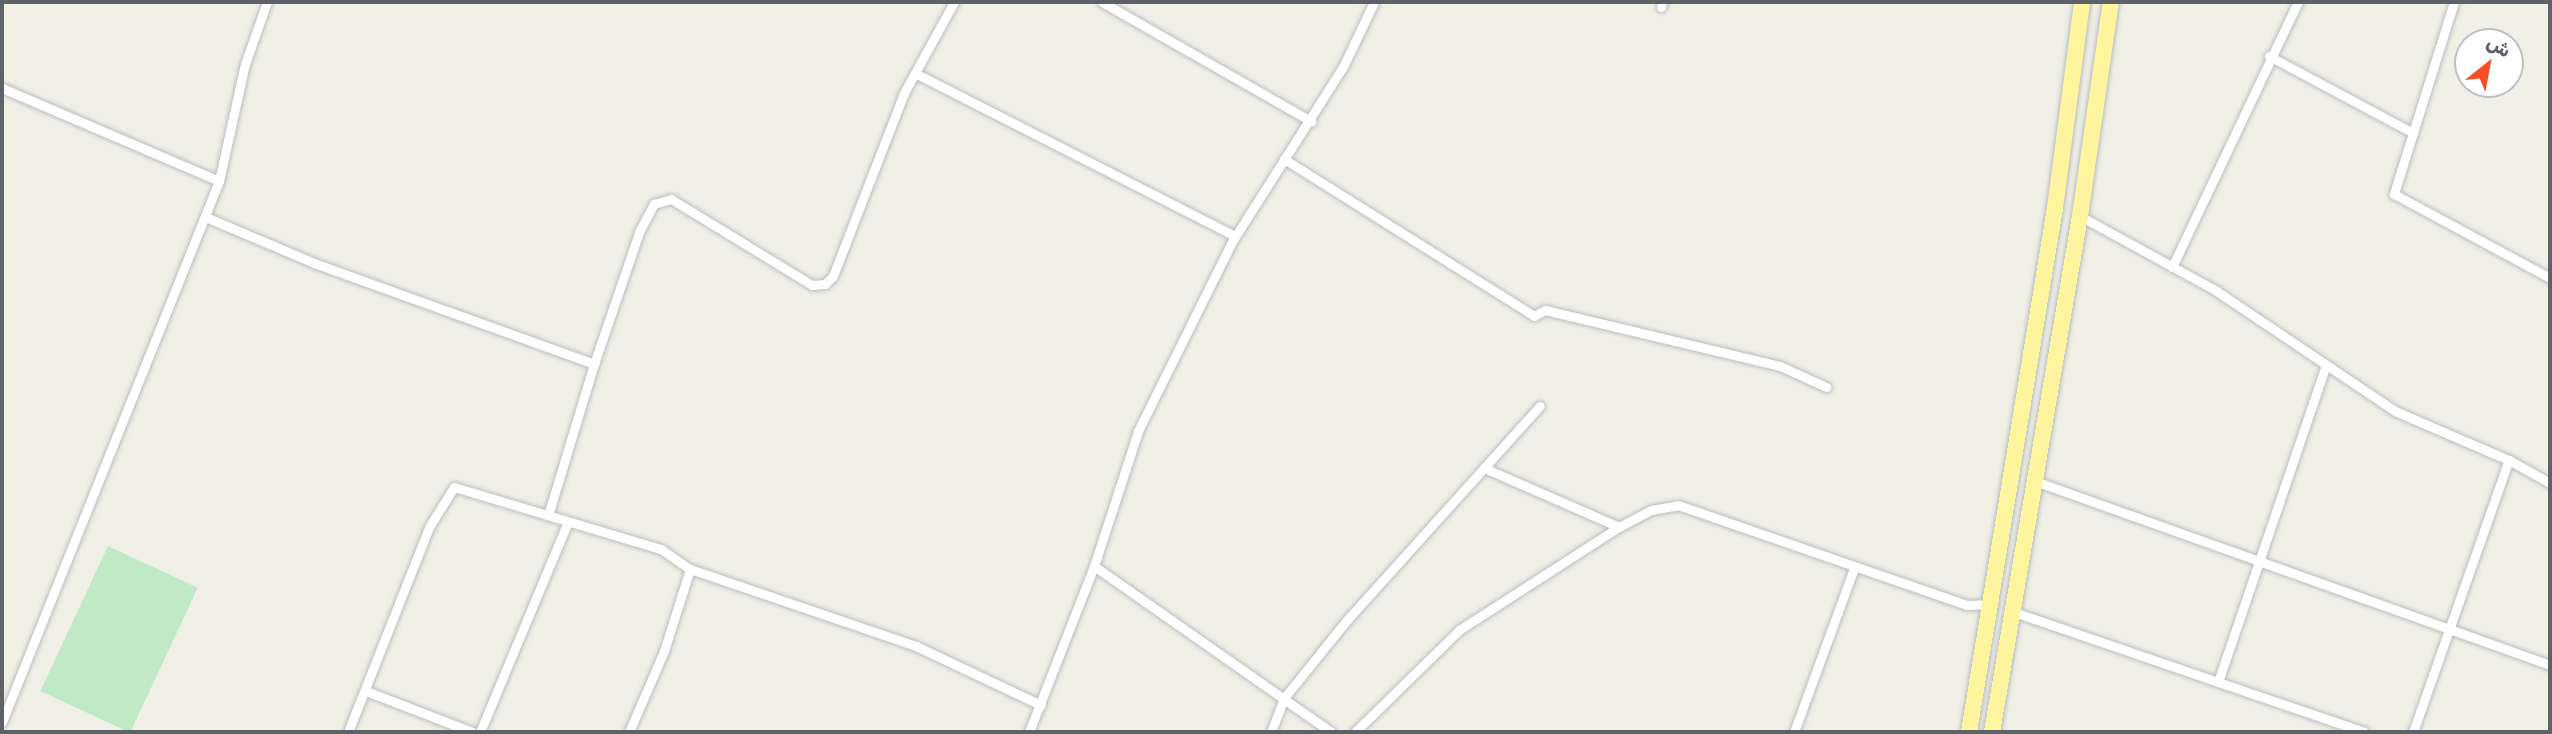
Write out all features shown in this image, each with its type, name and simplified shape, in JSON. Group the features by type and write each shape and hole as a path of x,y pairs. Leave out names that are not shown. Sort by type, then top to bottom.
{"highway":[{"path":"1969,732 2055,208 2082,2"},
{"path":"1992,732 2032,480 2080,216 2111,2"}],"street":[{"path":"2,722 208,218 245,64 267,2"},
{"path":"548,515 594,364 640,230 654,204 671,199 812,285 825,284 833,276 915,73 954,2"},
{"path":"1102,2 1311,121"},
{"path":"1030,732 1094,566 1138,430 1235,236 1311,121 1374,2"},
{"path":"2172,267 2269,57 2298,2"},
{"path":"2454,2 2394,194 2550,278"},
{"path":"2269,57 2413,133"},
{"path":"915,73 1235,236"},
{"path":"2,88 219,181"},
{"path":"1284,159 1534,316 1545,310 1780,366 1826,387"},
{"path":"2080,216 2172,267 2395,411 2509,460 2550,483"},
{"path":"208,218 314,263 594,364"},
{"path":"2218,682 2262,563 2326,365"},
{"path":"1271,732 1284,698 1347,620 1540,406"},
{"path":"2413,732 2451,631 2509,460"},
{"path":"1484,468 1619,527"},
{"path":"2032,480 2550,665"},
{"path":"348,732 429,527 454,487 661,549 690,569 916,646 1041,705"},
{"path":"1355,732 1459,630 1619,527 1651,510 1678,505 1966,605 1989,604"},
{"path":"480,732 568,522"},
{"path":"1094,566 1331,732"},
{"path":"1794,732 1854,568"},
{"path":"629,732 664,651 690,569"},
{"path":"2011,611 2218,682 2338,728 2364,732"},
{"path":"366,691 472,732"}],"green space":[{"path":"108,546 198,588 131,732 40,691"}]}
